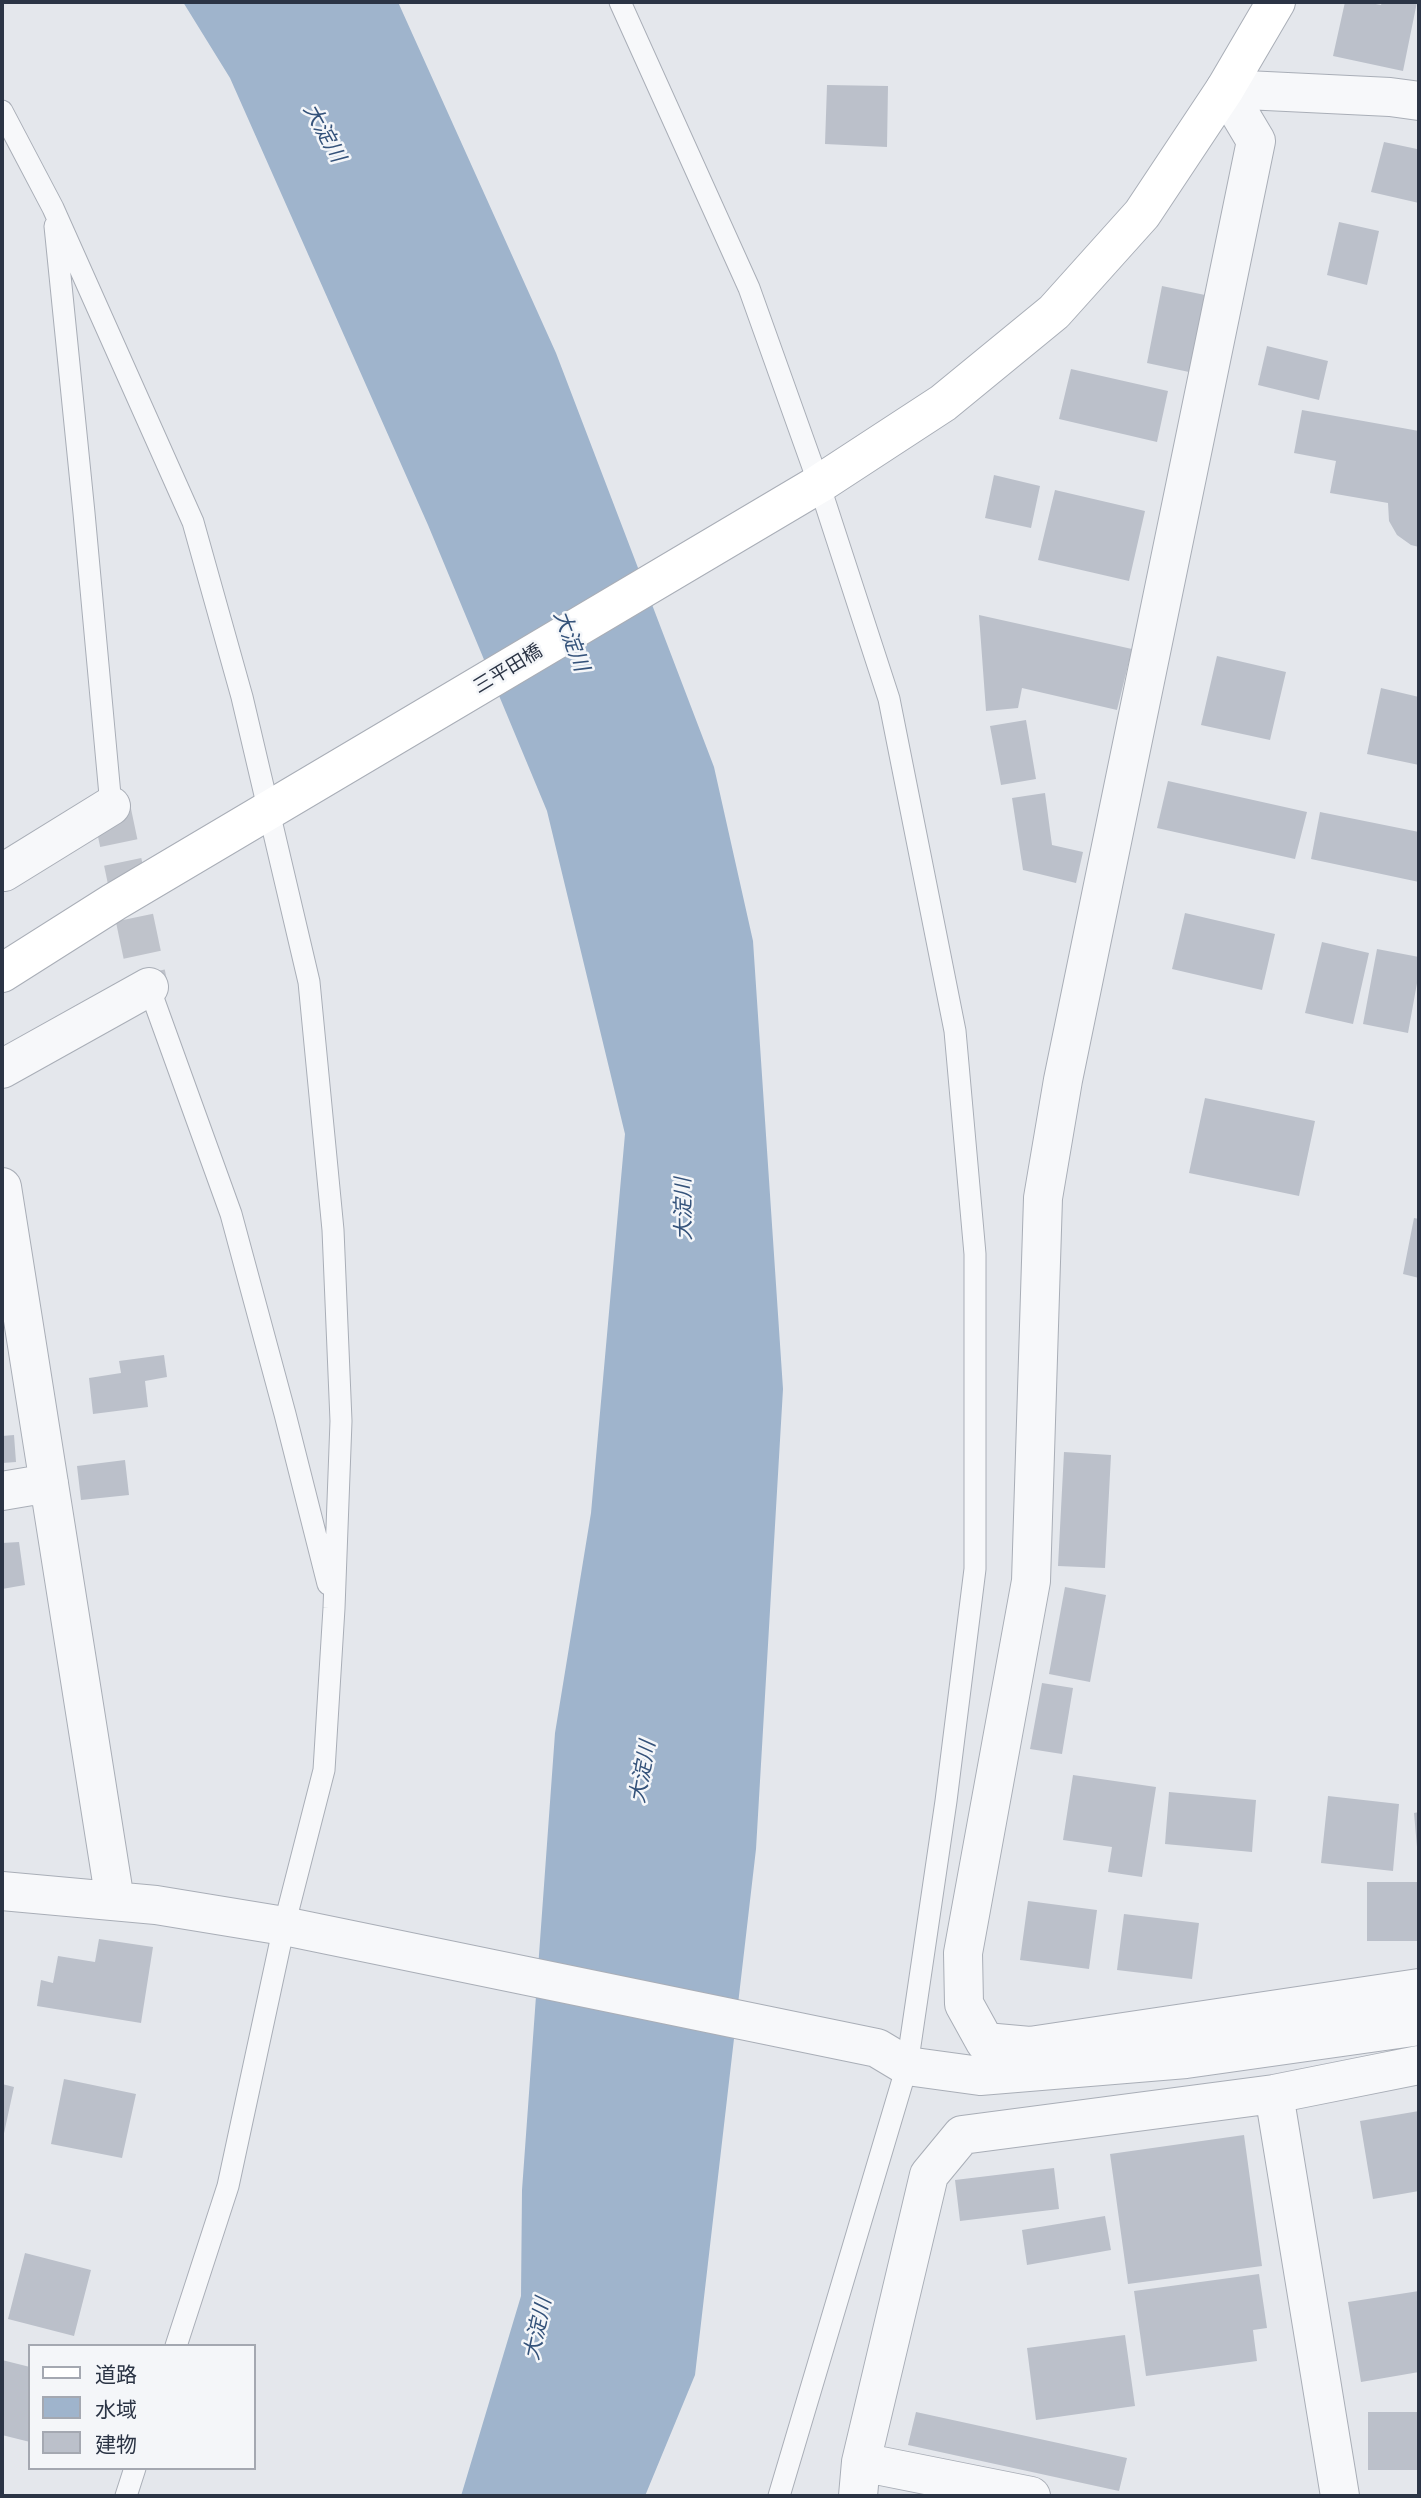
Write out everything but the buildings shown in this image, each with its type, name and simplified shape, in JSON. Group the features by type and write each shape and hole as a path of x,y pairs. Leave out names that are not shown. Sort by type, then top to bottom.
{"street":[{"name":"三平田橋","path":"2,973 114,902 818,484 943,404 1054,312 1142,214 1225,89 1276,2"},
{"path":"1225,89 1390,97 1419,101"},
{"path":"1225,89 1256,141 1063,1080 1043,1198 1031,1581 963,1952 964,2004 985,2042 1030,2046 1419,1988"},
{"path":"3,872 111,806"},
{"path":"2,1069 149,987"},
{"path":"2,1187 115,1901"},
{"path":"2,1491 49,1483"},
{"path":"2,1891 156,1905 284,1926 980,2076 1186,2059 1419,2026"},
{"path":"1031,2496 860,2479 929,2175 962,2135 1274,2094 1419,2065"},
{"path":"1274,2094 1339,2496"}],"lane":[{"path":"620,2 748,288 818,484 889,699 955,1031 975,1254 975,1569 946,1801 892,2057 779,2496"},
{"path":"2,111 53,208 193,522 242,697 309,982 333,1230 341,1421 334,1608 324,1770 284,1926 228,2186 177,2344"},
{"path":"53,208 111,806"},
{"path":"149,987 231,1214 334,1608"},
{"path":"126,2496 134,2470"}],"water":[{"name":"大淀川","path":"183,2 398,2 556,353 714,767 753,941 783,1389 756,1849 695,2375 645,2496 461,2496 521,2296 522,2190 555,1733 591,1513 625,1134 547,811 428,525 230,78"}],"tunnel":[{"path":"111,806 149,987"}]}
